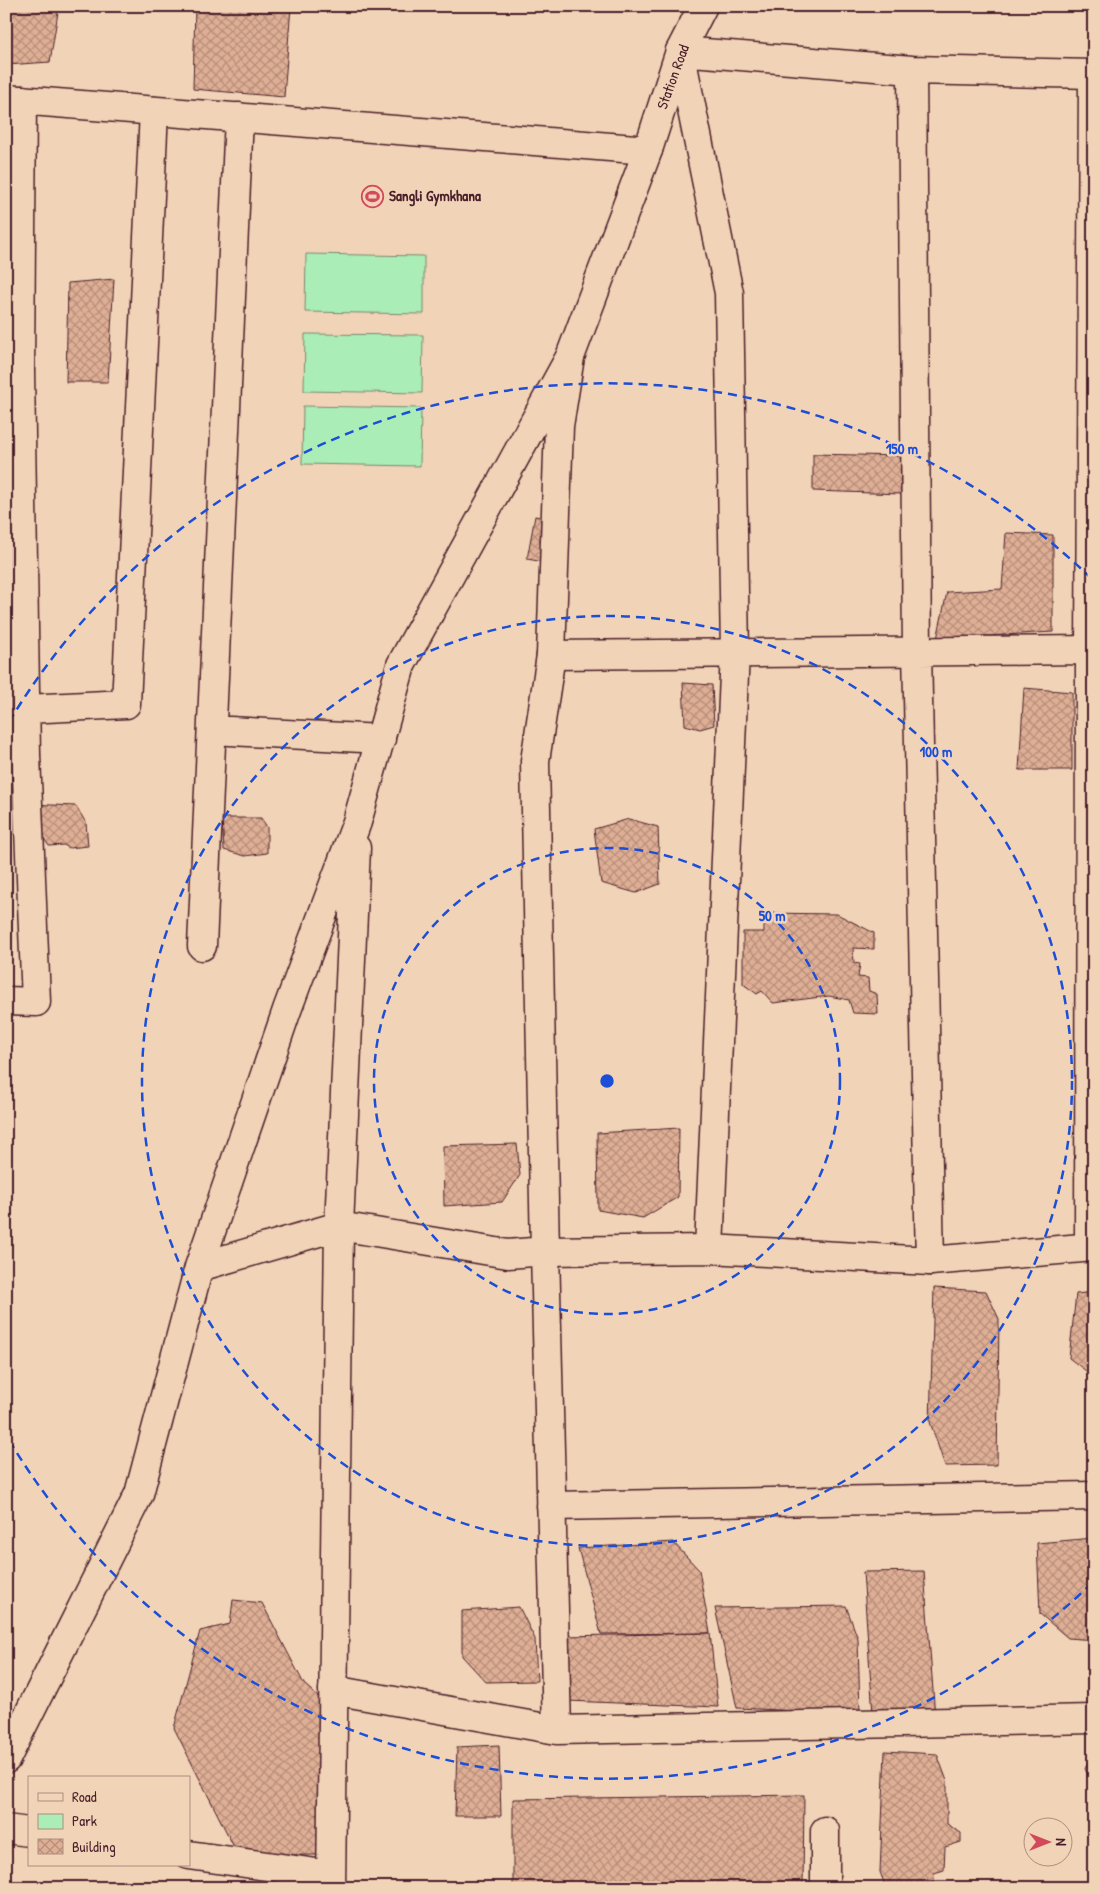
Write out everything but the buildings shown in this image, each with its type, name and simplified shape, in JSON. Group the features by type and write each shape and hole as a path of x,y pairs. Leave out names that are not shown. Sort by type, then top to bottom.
{"main road":[{"name":"Station Road","path":"570,357 648,150 680,51 703,6"},
{"path":"199,1266 339,1226 508,1254 545,1251 709,1249 930,1261 1092,1247 1092,686 1090,650 1094,74 912,70 680,51 729,293 735,652 709,1249"},
{"path":"912,70 917,650 930,1261"},
{"path":"6,1001 36,1002 26,710 14,99 648,150"},
{"path":"26,710 126,704 154,111"},
{"path":"202,946 239,117"},
{"path":"556,1730 535,761 551,655 559,426 570,357"},
{"path":"6,1759 139,1494 199,1266 287,1010 357,822 401,665 570,357"},
{"path":"551,655 917,650 1090,650"},
{"path":"212,730 380,739"},
{"path":"190,1855 331,1881 339,1226 357,822"},
{"path":"551,1506 1094,1496"},
{"path":"333,1690 556,1730 1094,1720"},
{"path":"6,1829 28,1832"},
{"path":"825,1831 825,1888"}],"green space":[{"path":"306,254 424,256 424,314 305,312"},
{"path":"305,334 423,335 422,393 304,391"},
{"path":"303,406 421,408 420,466 302,464"}],"place":[{"name":"Sangli Gymkhana","path":"373,196"}]}
